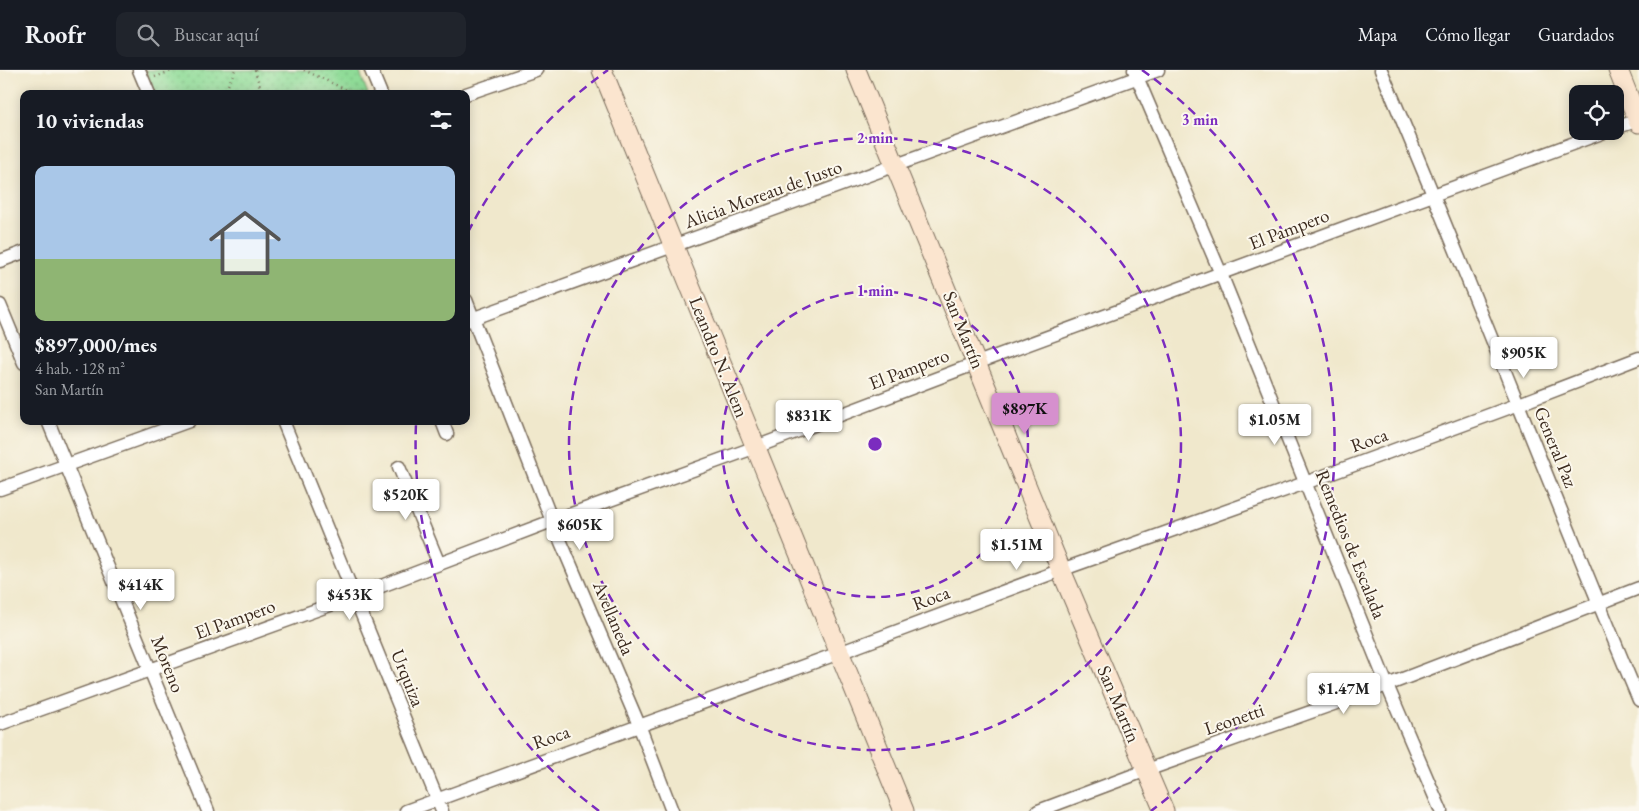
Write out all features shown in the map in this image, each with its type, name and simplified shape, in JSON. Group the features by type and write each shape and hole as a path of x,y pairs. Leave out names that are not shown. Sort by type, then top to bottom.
{"main road":[{"name":"Leandro N. Alem","path":"602,70 904,811"},
{"name":"San Martín","path":"856,70 978,363 1061,570 1164,811"},
{"path":"1618,70 1639,121"}],"street":[{"path":"139,70 147,90"},
{"path":"371,70 379,90"},
{"path":"470,93 536,70"},
{"name":"Alicia Moreau de Justo","path":"470,319 897,166 1135,74 1158,70"},
{"name":"General Paz","path":"1381,70 1434,194 1639,700"},
{"name":"Remedios de Escalada","path":"1135,74 1221,274 1305,483 1441,811"},
{"path":"1624,125 1639,121"},
{"name":"El Pampero","path":"0,724 355,596 552,521 1582,140"},
{"path":"0,261 20,254"},
{"path":"0,305 20,353"},
{"name":"Avellaneda","path":"470,319 552,521 639,725 672,811"},
{"name":"Roca","path":"406,811 440,805 639,725 840,653 1061,570 1305,483 1639,358"},
{"name":"Moreno","path":"50,425 208,811"},
{"path":"0,490 178,425"},
{"name":"Urquiza","path":"285,425 440,805"},
{"path":"444,425 448,434"},
{"path":"399,467 439,564"},
{"name":"Leonetti","path":"1038,811 1147,770 1388,685 1598,602 1639,588"}],"path":[{"path":"149,79 174,70"},
{"path":"226,90 235,70"},
{"path":"255,70 261,90"},
{"path":"304,70 346,90"}],"green space":[{"path":"146,70 359,70 366,90 154,90"}]}
